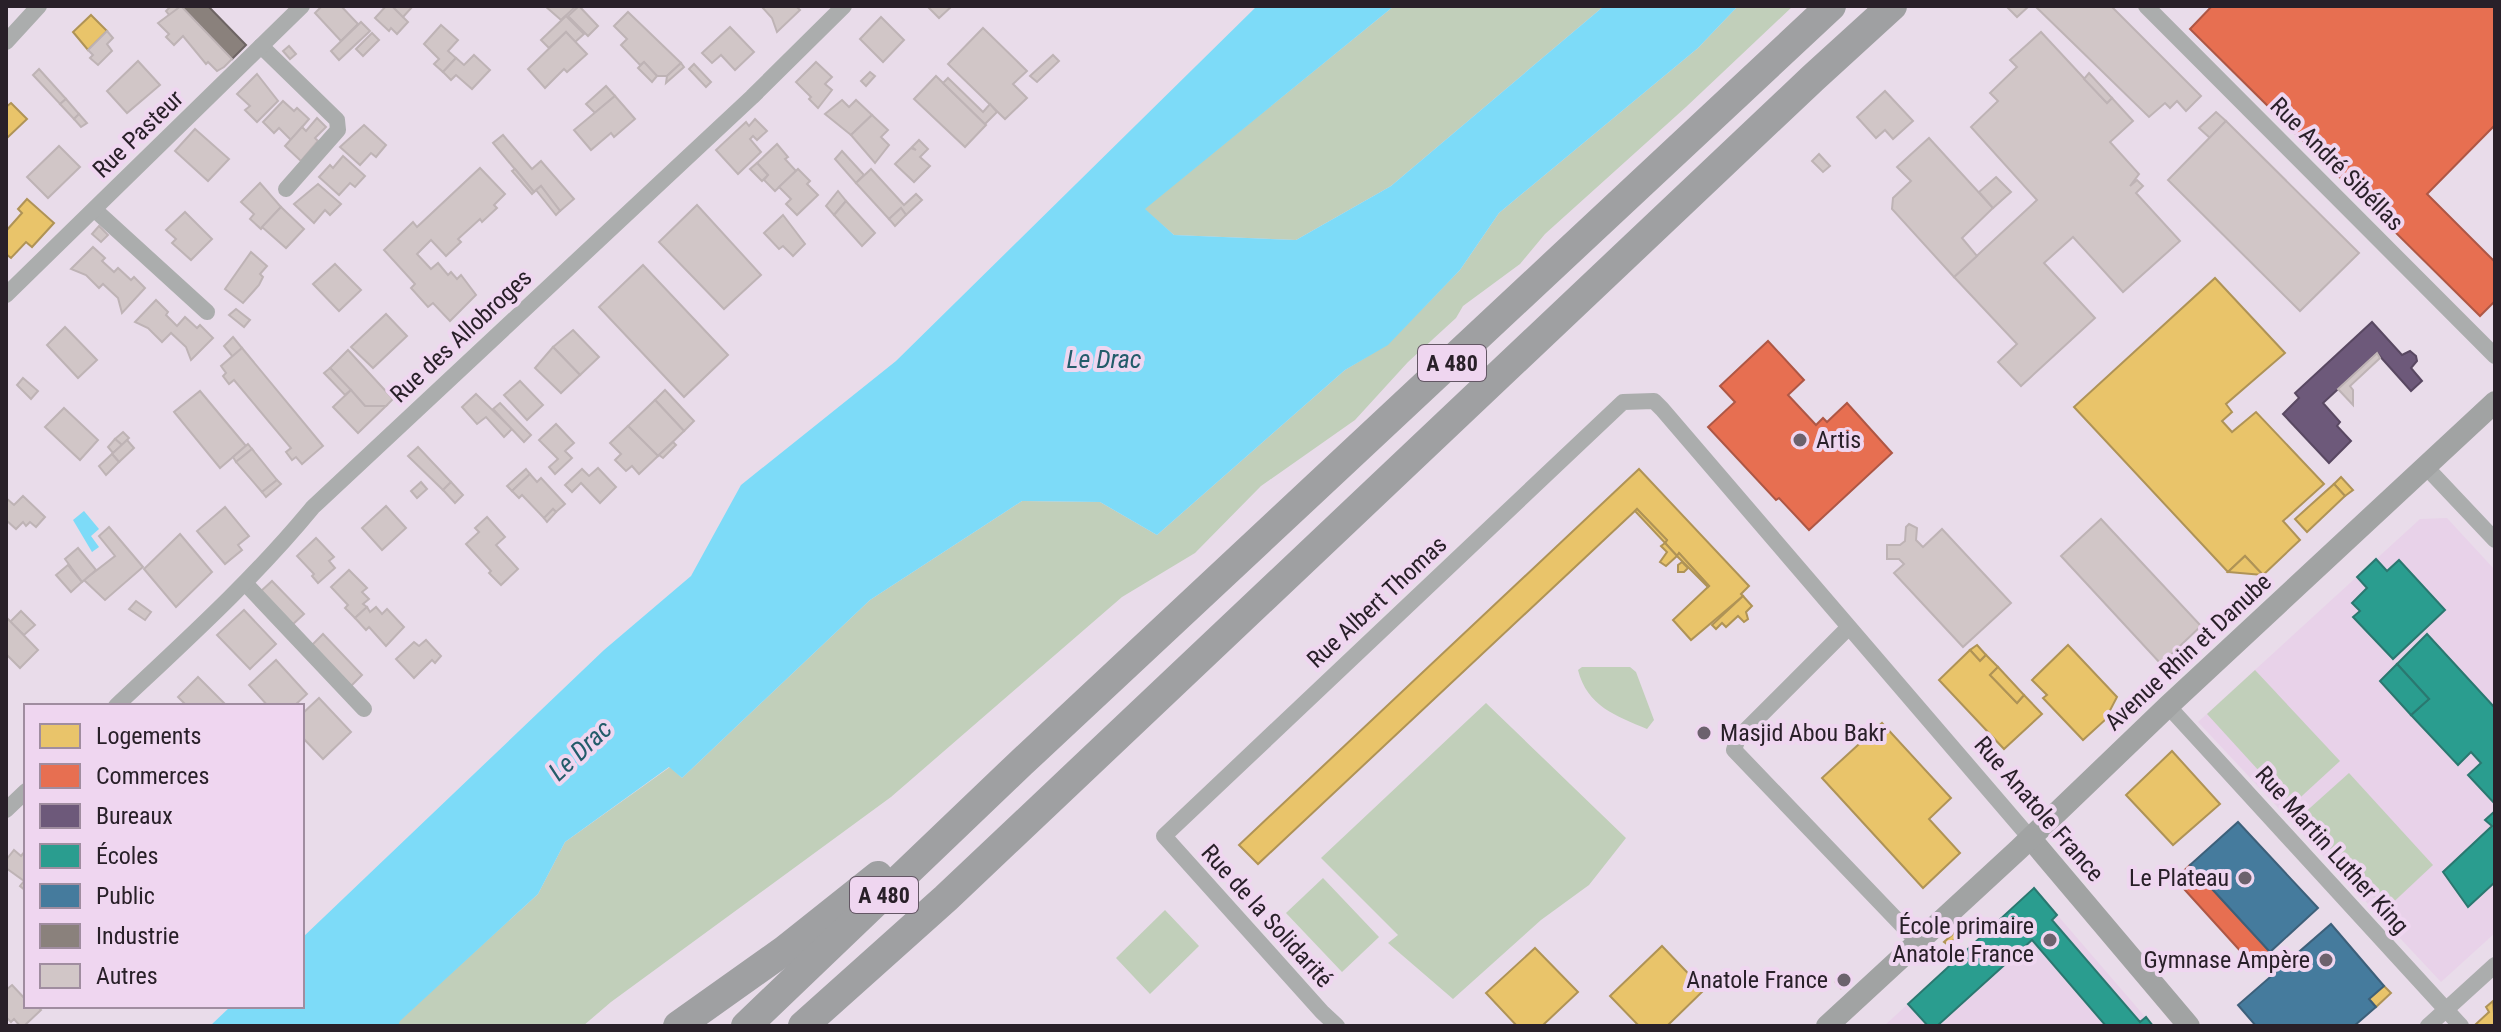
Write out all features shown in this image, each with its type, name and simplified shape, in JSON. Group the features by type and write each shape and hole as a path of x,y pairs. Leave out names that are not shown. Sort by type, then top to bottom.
{"highway":[{"name":"A 480","path":"746,1026 1021,763 1831,6"},
{"name":"A 480","path":"803,1026 946,898 1892,6"},
{"path":"678,1026 785,950 1021,763"}],"street":[{"path":"6,42 39,6"},
{"name":"Rue Pasteur","path":"6,295 302,6"},
{"name":"Rue des Allobroges","path":"118,704 280,548 313,507 752,97 844,6"},
{"name":"Rue André Sibéllas","path":"2146,6 2495,356"},
{"path":"261,46 337,120 338,130 286,189"},
{"path":"95,210 207,312"},
{"name":"Rue Anatole France","path":"1623,402 1654,401 2189,1026"},
{"name":"Rue Albert Thomas","path":"1164,836 1623,402"},
{"name":"Avenue Rhin et Danube","path":"1827,1026 2031,839 2168,706 2495,402"},
{"path":"2426,467 2495,540"},
{"path":"245,583 364,709"},
{"path":"1848,628 1738,738 1734,750 1918,942"},
{"name":"Rue Martin Luther King","path":"2168,706 2461,1026"},
{"path":"6,810 24,793"},
{"name":"Rue de la Solidarité","path":"1164,836 1333,1025"},
{"path":"2428,1026 2495,965"}],"shaded area":[{"path":"2447,518 2495,570 2495,933 2441,982 2198,722 2420,519"},
{"path":"2034,888 2153,1026 1884,1026"}],"green space":[{"path":"1394,6 1604,6 1391,186 1296,240 1174,235 1144,209"},
{"path":"1738,6 1793,6 1545,234 1520,264 1463,306 1456,318 1408,362 1355,420 1261,486 1195,553 1122,597 891,797 611,1002 583,1026 398,1026 399,1021 538,894 565,842 670,767 682,778 870,600 1022,501 1100,502 1157,535 1345,370 1388,344 1460,270 1499,213 1698,48"},
{"path":"1582,667 1630,667 1636,672 1654,720 1647,729 1614,714 1596,701 1582,682 1578,670"},
{"path":"2255,670 2340,761 2291,806 2207,714"},
{"path":"1486,703 1626,838 1589,885 1541,920 1453,999 1388,943 1398,935 1321,858"},
{"path":"2349,773 2433,865 2385,910 2301,816"},
{"path":"1323,878 1379,937 1342,972 1286,913"},
{"path":"1165,910 1199,946 1150,994 1116,958"}],"water":[{"name":"Le Drac","path":"1257,6 1394,6 1145,209 1174,235 1296,240 1391,186 1604,6 1738,6 1698,48 1499,213 1460,270 1388,345 1345,370 1157,535 1100,502 1022,501 870,600 682,778 669,767 565,842 538,894 398,1026 210,1026 229,1008 304,1008 304,936 604,650 691,576 741,485 896,361"},
{"path":"84,511 99,529 91,536 99,547 92,552 73,520"}],"building: Logements":[{"path":"91,15 107,31 88,50 73,32"},
{"path":"11,103 27,119 6,139 6,107"},
{"path":"27,199 54,223 32,247 26,242 11,258 6,254 6,231 22,213 18,209"},
{"path":"2215,278 2285,353 2226,404 2232,412 2222,421 2232,432 2256,412 2324,484 2283,521 2300,540 2263,575 2245,556 2228,572 2074,407"},
{"path":"1639,469 1749,586 1741,594 1743,596 1691,640 1673,620 1709,586 1679,553 1677,556 1665,543 1667,540 1637,509 1258,864 1239,845"},
{"path":"2341,477 2353,490 2345,496 2334,484"},
{"path":"2334,484 2345,496 2307,532 2295,519"},
{"path":"1637,509 1667,540 1665,543 1635,511"},
{"path":"1665,543 1677,556 1666,566 1660,562 1667,552 1661,546"},
{"path":"1679,553 1709,586 1708,587 1677,556"},
{"path":"2245,556 2263,575 2228,572"},
{"path":"1682,562 1688,568 1678,572 1678,565"},
{"path":"1743,596 1752,606 1746,612 1748,619 1744,622 1738,616 1726,627 1722,623 1716,629 1712,625"},
{"path":"1977,645 1986,655 1980,661 1970,650"},
{"path":"2068,645 2117,697 2105,720 2083,740 2043,698 2047,695 2032,680"},
{"path":"1970,650 1980,661 1986,655 1998,667 1990,675 2017,703 2024,695 2042,714 2004,749 1939,680"},
{"path":"1998,667 2024,695 2017,703 1990,675"},
{"path":"1882,723 1951,798 1929,819 1960,853 1923,888 1822,778"},
{"path":"2172,751 2220,804 2173,845 2126,795"},
{"path":"1954,933 1957,937 1948,945 1944,942"},
{"path":"1662,946 1704,990 1667,1026 1639,1026 1610,996"},
{"path":"1535,948 1578,992 1542,1026 1517,1026 1486,993"},
{"name":"Anatole France","path":"1846,973 1851,978 1841,988 1836,982"},
{"path":"2384,986 2391,993 2376,1007 2369,999"},
{"path":"2493,1001 2495,1026 2478,1026 2476,1024 2489,1012 2486,1007"}],"building: Commerces":[{"path":"2212,6 2495,6 2495,125 2427,194 2495,262 2495,301 2480,316 2190,29"},
{"name":"Artis","path":"1768,341 1804,380 1788,395 1816,425 1823,418 1827,422 1847,403 1892,453 1809,530 1779,498 1776,500 1708,427 1735,402 1720,386"},
{"path":"2190,865 2270,952 2254,966 2175,879"}],"building: Bureaux":[{"path":"2372,322 2402,355 2410,351 2416,356 2417,361 2411,368 2422,381 2411,391 2377,353 2323,403 2340,422 2337,426 2351,441 2329,463 2283,414 2299,398 2295,393"}],"building: Écoles":[{"path":"2376,559 2387,571 2399,560 2445,610 2393,659 2353,617 2360,611 2352,603 2367,588 2357,577"},
{"path":"2427,634 2495,708 2495,804 2468,775 2481,763 2471,752 2458,765 2411,715 2429,699 2397,664"},
{"path":"2397,664 2429,699 2411,715 2380,681"},
{"path":"2495,811 2495,882 2468,907 2443,872 2492,826 2485,820"},
{"path":"2034,888 2057,915 2052,920 2140,1022 2146,1017 2153,1026 2106,1026 2032,940 1937,1026 1928,1026 1908,1004"}],"building: Public":[{"name":"Le Plateau","path":"2238,822 2318,908 2270,952 2190,865"},
{"name":"Gymnase Ampère","path":"2331,924 2384,986 2369,999 2376,1007 2354,1026 2256,1026 2238,1005"}],"building: Industrie":[{"path":"181,6 208,6 246,45 232,59"}],"building: Autres":[{"path":"171,6 181,6 170,16 166,11"},
{"path":"181,6 232,59 224,67 217,71 208,62 206,64 183,36 174,45 166,37 169,34 158,23"},
{"path":"322,6 341,6 358,24 341,41 315,13"},
{"path":"386,6 392,6 408,22 397,34 375,18"},
{"path":"392,6 413,6 403,17"},
{"path":"545,6 573,6 574,8 561,20"},
{"path":"579,6 598,26 588,36 568,16"},
{"path":"761,6 796,6 800,10 777,32 772,18"},
{"path":"927,6 952,6 939,18"},
{"path":"2006,6 2029,6 2017,17"},
{"path":"2035,6 2111,6 2201,96 2186,111 2177,101 2170,108 2165,103 2149,117"},
{"path":"628,12 681,63 667,76 657,76 644,62 640,65 621,45 627,39 614,26"},
{"path":"566,16 584,34 575,42 566,32 549,48 541,40"},
{"path":"881,17 904,40 883,62 860,39"},
{"path":"361,22 370,31 339,60 331,51"},
{"path":"441,25 458,40 448,51 456,58 443,72 434,64 439,59 424,44"},
{"path":"730,27 754,52 735,70 721,55 712,63 702,53"},
{"path":"983,28 1027,71 1013,84 1027,98 1005,119 948,64"},
{"path":"107,31 113,38 107,44 112,51 98,65 90,58 93,55 88,50"},
{"path":"566,32 587,54 567,72 564,69 545,88 528,69"},
{"path":"2041,32 2107,103 2112,98 2133,121 2110,142 2139,174 2130,186 2137,180 2143,186 2136,193 2180,241 2123,292 2073,237 2044,263 2095,318 2021,386 1998,362 2017,344 1954,277 2037,200 1971,127 1998,101 1990,93 2017,67 2010,60"},
{"path":"372,33 379,40 363,56 356,49"},
{"path":"289,46 296,54 290,59 283,51"},
{"path":"474,55 490,70 472,89 456,75 451,80 443,72 456,58 464,65"},
{"path":"1053,55 1059,61 1037,82 1030,76"},
{"path":"138,61 160,85 127,113 107,91"},
{"path":"644,62 657,76 652,82 638,68"},
{"path":"816,62 832,77 825,84 832,90 818,108 796,82"},
{"path":"681,63 684,67 666,83 667,76"},
{"path":"694,64 711,82 706,87 689,69"},
{"path":"39,69 66,99 60,104 33,75"},
{"path":"870,72 875,76 866,86 861,81"},
{"path":"2089,73 2112,98 2107,103 2084,79"},
{"path":"257,74 278,101 257,122 245,110 250,106 237,94"},
{"path":"936,76 986,125 965,147 914,99"},
{"path":"948,78 983,112 990,104 997,112 985,124 943,83"},
{"path":"606,86 615,96 595,113 586,104"},
{"path":"1885,91 1913,121 1893,139 1885,130 1876,138 1857,117"},
{"path":"615,96 635,119 614,137 611,133 591,150 574,130"},
{"path":"66,99 79,114 74,119 60,104"},
{"path":"842,100 849,107 856,100 872,115 851,135 825,114"},
{"path":"283,101 309,119 291,140 279,128 274,133 263,122"},
{"path":"2216,112 2226,121 2210,138 2199,128"},
{"path":"79,114 87,123 81,127 74,119"},
{"path":"872,115 888,130 881,137 889,145 875,163 851,135"},
{"path":"317,118 326,127 301,161 285,146 302,127 306,131"},
{"path":"755,119 767,131 757,140 753,136 750,139 761,152 738,174 716,150 746,122 749,126"},
{"path":"2226,121 2359,253 2300,311 2168,180"},
{"path":"364,125 386,145 376,157 371,153 360,165 340,147"},
{"path":"195,129 229,159 208,181 175,151"},
{"path":"503,135 532,169 541,161 574,199 560,211 541,186 534,192 493,143"},
{"path":"1929,138 1993,208 1962,238 1977,256 1954,277 1892,209 1893,198 1911,181 1897,167"},
{"path":"919,140 928,149 920,157 930,166 914,182 895,164 911,148 916,150 912,147"},
{"path":"777,144 796,171 775,191 764,180 768,175 757,163"},
{"path":"59,146 80,167 48,198 27,177"},
{"path":"842,151 864,175 856,183 835,159"},
{"path":"1819,154 1830,166 1823,172 1812,161"},
{"path":"343,156 365,176 355,187 350,183 339,195 319,177 330,165 333,168"},
{"path":"757,163 768,175 762,181 750,169"},
{"path":"480,168 505,194 494,205 497,208 458,239 461,242 446,256 431,240 417,254 431,269 438,263 448,275 451,272 457,279 461,275 476,295 450,321 433,303 428,307 411,288 415,284 384,250 413,222 417,227"},
{"path":"515,169 534,192 532,194 512,171"},
{"path":"798,169 818,195 797,215 786,204 791,199 779,187"},
{"path":"871,169 904,205 916,194 922,200 906,215 901,208 889,219 856,183"},
{"path":"1996,177 2011,192 1993,208 1979,192"},
{"path":"260,183 281,207 261,229 250,219 254,214 241,202"},
{"path":"318,184 341,204 330,215 325,210 314,223 294,204"},
{"path":"541,186 560,211 556,215 536,190"},
{"path":"838,191 846,201 834,215 826,206"},
{"path":"846,201 875,233 862,246 834,215"},
{"path":"697,205 761,275 724,309 659,242"},
{"path":"281,207 304,229 286,248 262,227"},
{"path":"901,208 906,215 895,226 889,219"},
{"path":"185,212 212,239 191,260 172,243 176,239 166,230"},
{"path":"783,215 805,244 793,256 783,246 779,249 764,233"},
{"path":"99,226 108,235 101,242 92,234"},
{"path":"93,247 114,272 118,268 145,288 122,313 118,298 103,284 99,288 86,275 71,269"},
{"path":"251,252 267,266 260,274 263,277 259,285 243,303 225,289"},
{"path":"335,264 361,290 339,311 313,284"},
{"path":"643,265 728,355 684,397 599,307"},
{"path":"156,300 177,326 185,317 197,328 200,325 213,338 191,360 186,347 171,333 162,342 148,328 135,322"},
{"path":"236,309 250,320 244,327 229,315"},
{"path":"386,314 407,336 373,368 351,347"},
{"path":"65,327 97,360 78,378 47,345"},
{"path":"573,330 599,357 580,375 553,347"},
{"path":"233,337 242,348 233,357 224,346"},
{"path":"553,347 580,375 561,393 535,368"},
{"path":"242,348 323,446 302,464 296,457 292,460 286,452 291,448 234,380 229,384 223,376 226,373 221,366"},
{"path":"348,350 393,399 386,406 365,406 330,368"},
{"path":"2377,353 2380,358 2350,386 2353,405 2338,389"},
{"path":"330,368 351,390 345,395 324,373"},
{"path":"23,378 38,391 31,399 17,385"},
{"path":"520,381 543,405 527,420 504,395"},
{"path":"351,390 365,406 386,406 358,433 333,407"},
{"path":"665,390 694,421 684,431 655,400"},
{"path":"200,391 246,446 220,468 174,412"},
{"path":"476,394 512,429 504,437 486,417 477,424 462,407"},
{"path":"655,400 684,431 658,456 628,426"},
{"path":"500,403 531,435 524,442 493,409"},
{"path":"64,408 98,440 80,460 45,427"},
{"path":"556,424 574,443 565,451 572,458 555,474 549,467 558,459 539,440"},
{"path":"628,426 658,456 639,474 632,466 626,471 615,460 621,454 610,443"},
{"path":"123,432 129,438 122,445 115,439"},
{"path":"115,439 122,445 113,453 108,447"},
{"path":"127,440 134,448 119,462 112,454"},
{"path":"673,442 676,445 663,458 659,455"},
{"path":"248,444 252,449 236,462 233,457"},
{"path":"418,447 451,482 443,490 408,456"},
{"path":"252,449 277,480 262,492 236,462"},
{"path":"112,454 119,462 106,475 99,466"},
{"path":"598,468 616,487 600,503 581,483 572,492 565,485 582,469 589,476"},
{"path":"526,469 530,474 512,491 507,486"},
{"path":"530,474 537,482 541,478 565,504 556,512 553,509 544,518 522,495 519,498 512,491"},
{"path":"277,480 281,484 266,497 262,492"},
{"path":"421,482 427,489 417,498 411,491"},
{"path":"451,482 463,495 455,503 443,490"},
{"path":"23,496 45,517 36,527 30,522 26,526 23,522 16,529 6,520 6,498 14,505"},
{"path":"386,506 406,528 382,550 362,528"},
{"path":"225,507 249,536 238,545 242,550 225,564 197,531"},
{"path":"553,509 556,512 547,522 544,518"},
{"path":"487,517 505,537 496,545 518,569 501,585 466,544 479,532 475,528"},
{"path":"2101,519 2201,626 2161,664 2061,556"},
{"path":"1909,524 1917,528 1916,540 1923,547 1942,529 2011,603 1963,647 1894,573 1904,564 1899,559 1887,559 1887,545 1900,545 1905,541"},
{"path":"109,527 143,567 105,600 84,580 115,556 99,536"},
{"path":"180,534 212,572 176,607 144,569"},
{"path":"316,538 334,557 329,561 335,568 318,583 297,556"},
{"path":"78,548 96,570 82,582 65,559"},
{"path":"68,565 82,582 71,592 56,575"},
{"path":"349,570 367,588 362,592 369,599 363,604 367,607 355,618 345,608 348,605 331,587"},
{"path":"272,581 304,614 292,625 260,592"},
{"path":"136,601 151,612 145,620 129,609"},
{"path":"367,607 370,612 376,607 382,614 387,609 404,627 386,646 369,627 366,630 355,618"},
{"path":"244,610 276,644 250,669 217,635"},
{"path":"21,611 35,625 24,635 10,622"},
{"path":"7,618 38,650 20,668 6,654"},
{"path":"323,634 362,675 351,686 312,645"},
{"path":"426,640 441,656 435,663 432,660 414,678 396,659 414,642 419,646"},
{"path":"276,660 307,694 296,704 266,704 249,685"},
{"path":"198,677 225,704 185,704 178,697"},
{"path":"319,698 351,732 323,759 304,739 304,712"},
{"path":"14,850 21,856 24,852 24,881 6,868 6,860"},
{"path":"12,985 24,998 24,1008 41,1010 24,1026 14,1019 11,1022 6,1017 6,990"}],"place":[{"name":"Artis","path":"1800,440"},
{"name":"Masjid Abou Bakr","path":"1704,733"},
{"name":"Le Plateau","path":"2245,878"},
{"name":"École primaire Anatole France","path":"2050,940"},
{"name":"Gymnase Ampère","path":"2326,960"},
{"name":"Anatole France","path":"1844,980"}]}
